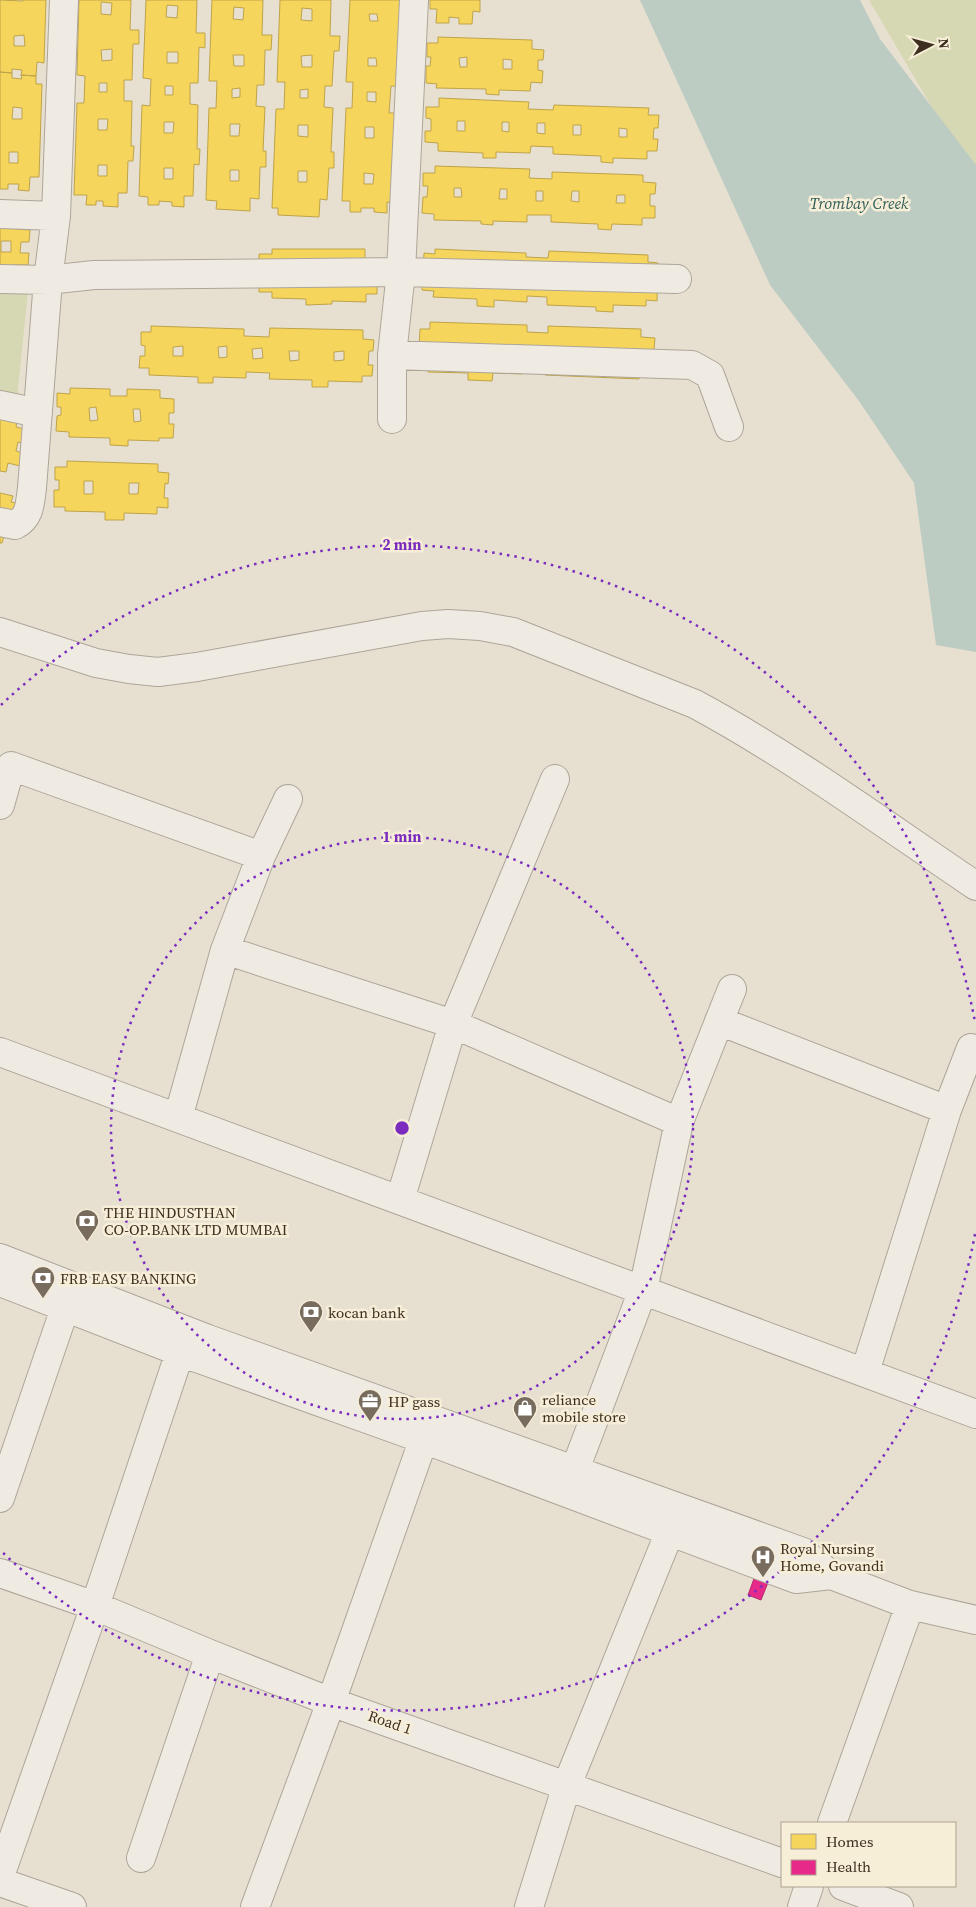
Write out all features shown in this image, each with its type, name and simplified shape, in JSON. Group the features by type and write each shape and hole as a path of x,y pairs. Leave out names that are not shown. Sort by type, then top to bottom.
{"street":[{"path":"0,522 16,525 22,522 29,511 48,280 56,216 64,0"},
{"path":"392,419 392,355 401,272 414,0"},
{"path":"0,214 56,216"},
{"path":"0,279 48,280 94,275 401,272 677,279"},
{"path":"392,355 692,365 710,375 729,427"},
{"path":"0,405 38,412"},
{"path":"0,632 96,663 158,672 197,667 422,626 448,624 480,626 512,632 695,704 710,712 757,739 976,886"},
{"path":"0,805 11,766 262,856"},
{"path":"400,1200 453,1024 555,779"},
{"path":"178,1118 225,950 262,856 288,800"},
{"path":"225,950 453,1024 679,1122"},
{"path":"570,1482 643,1290 679,1122 732,989"},
{"path":"719,1021 947,1110"},
{"path":"865,1372 947,1110 972,1048"},
{"path":"0,1052 976,1414"},
{"path":"0,1258 208,1339 427,1429 675,1520 803,1552 831,1575 910,1605 976,1620"},
{"path":"0,1282 180,1352 427,1429"},
{"path":"0,1498 65,1308"},
{"path":"0,1876 95,1606 180,1352"},
{"path":"255,1907 331,1702 427,1429"},
{"path":"529,1907 567,1785 675,1520"},
{"name":"Road 1","path":"0,1573 95,1606 331,1702 781,1863"},
{"path":"832,1822 910,1605"},
{"path":"141,1858 210,1654"},
{"path":"0,1882 72,1907"},
{"path":"802,1907 809,1887"},
{"path":"846,1887 899,1907"}],"green space":[{"path":"869,0 976,0 976,177 957,150"},
{"path":"0,291 28,292 17,398 0,395"}],"water":[{"name":"Trombay Creek","path":"640,0 860,0 880,39 976,165 976,652 936,645 914,483 859,401 770,285"}],"building: Homes":[{"path":"0,0 46,0 44,63 37,62 36,76 21,75 22,70 12,69 12,73 0,72","holes":["24,35 25,46 14,46 14,36"]},
{"path":"79,0 131,0 130,30 139,30 139,44 133,44 132,80 124,80 124,101 132,101 131,146 134,146 133,161 128,161 127,193 118,193 118,207 103,206 103,201 96,201 96,205 86,205 87,195 74,195 77,103 84,103 85,76 77,75","holes":["101,2 112,3 111,15 101,14","112,49 112,60 102,61 101,50","99,83 107,83 107,92 99,92","98,119 108,119 107,130 98,130","98,165 107,165 107,176 98,176"]},
{"path":"146,0 197,0 196,33 205,33 205,48 199,47 198,83 190,83 190,104 198,105 197,149 200,149 199,165 194,164 193,196 184,196 184,207 172,206 172,202 159,201 159,205 148,205 148,197 139,196 142,105 150,106 151,79 143,78","holes":["167,5 178,6 177,18 166,17","167,52 178,52 178,63 167,63","165,86 173,86 173,95 165,95","164,122 174,122 173,133 164,133","164,168 173,168 173,179 164,179"]},
{"path":"212,0 263,0 262,35 272,35 271,50 265,50 264,85 257,85 256,106 265,107 263,151 266,151 266,167 260,167 259,199 250,198 250,211 216,209 217,201 206,200 209,108 216,108 217,81 209,81","holes":["234,7 244,8 243,20 233,19","233,55 244,55 244,66 234,66","240,88 240,97 232,98 232,89","230,124 240,124 239,136 230,136","230,170 239,170 239,181 230,181"]},
{"path":"280,0 331,0 330,36 340,36 339,51 334,51 332,86 325,86 324,107 333,108 331,152 334,152 334,168 329,168 327,200 320,199 319,217 278,215 278,208 272,208 276,109 284,109 285,82 277,82","holes":["302,8 312,9 312,21 301,20","312,55 312,67 302,67 301,56","308,89 308,98 300,98 300,90","298,125 308,125 308,137 298,136","298,171 307,171 307,182 298,182"]},
{"path":"350,0 400,0 398,86 391,86 389,113 397,113 394,203 387,202 387,213 374,212 374,208 361,208 361,212 350,212 350,201 342,201 346,108 352,108 353,82 346,82","holes":["369,14 377,14 378,21 370,21","368,58 376,58 377,66 368,66","367,92 376,92 376,102 367,101","365,127 374,127 374,138 365,138","364,173 374,174 373,184 364,184"]},
{"path":"430,0 480,0 480,12 473,11 472,24 459,24 459,18 449,17 449,23 436,23 437,9 430,9"},
{"path":"438,37 532,40 532,49 544,50 543,60 538,60 538,70 543,71 542,83 531,82 530,91 499,90 499,95 486,94 486,89 436,88 437,84 426,83 426,66 430,66 431,57 427,57 427,43 438,43","holes":["467,57 467,67 460,67 459,58","503,59 512,60 512,69 503,69"]},
{"path":"0,72 12,73 12,78 22,79 21,75 36,76 36,84 42,84 39,177 30,177 29,191 18,190 19,184 8,184 8,189 0,189","holes":["13,107 22,108 22,119 12,119","9,152 18,152 18,163 9,163"]},
{"path":"439,98 529,102 528,109 553,110 554,105 649,108 648,115 659,115 658,128 654,128 653,139 658,139 657,151 647,151 647,159 613,158 613,163 601,162 601,156 553,154 553,147 531,146 530,153 496,152 496,158 483,158 483,153 438,151 438,143 425,142 425,131 431,131 431,119 426,118 426,107 439,107","holes":["457,121 465,121 465,131 457,131","502,122 509,122 509,132 502,131","537,123 545,123 545,134 537,133","573,125 581,125 581,135 573,135","619,128 627,129 627,137 619,137"]},
{"path":"435,166 530,169 529,178 552,179 552,172 643,175 643,182 656,183 655,194 650,194 650,206 655,206 655,218 642,218 642,225 612,224 611,230 598,229 598,224 551,222 551,215 527,215 527,222 493,221 493,225 481,224 481,221 434,220 434,214 422,213 423,197 427,197 428,186 423,186 423,173 435,173","holes":["454,188 461,188 462,197 454,197","500,189 507,189 507,199 499,199","536,191 543,191 543,201 536,201","572,191 579,191 579,202 571,201","617,195 625,195 625,203 616,203"]},
{"path":"0,222 15,223 15,229 30,230 29,242 21,242 20,253 29,253 28,265 14,265 13,272 0,272","holes":["1,241 11,241 11,252 1,252"]},
{"path":"272,249 365,249 365,259 377,259 377,294 366,294 366,302 332,301 332,304 306,305 306,299 272,298 272,292 259,292 259,254 272,254"},
{"path":"435,249 526,253 526,257 548,258 549,251 648,255 648,262 658,263 657,301 646,300 646,306 613,305 613,312 596,311 596,307 547,305 547,297 527,296 527,302 494,300 494,307 477,306 477,299 433,297 434,291 422,290 424,253 435,254"},
{"path":"430,322 527,325 527,332 548,333 548,326 641,329 641,337 655,338 654,350 651,349 651,360 640,372 639,379 545,375 545,370 522,369 522,374 493,373 492,381 468,380 468,373 418,370 420,329 430,329","holes":["567,347 575,347 575,357","616,349 622,349 622,357 615,357"]},
{"path":"151,326 244,329 244,336 269,337 270,328 363,330 363,339 374,340 373,351 369,351 368,365 373,365 372,376 362,376 362,382 328,381 328,387 312,387 312,380 269,379 270,373 246,372 246,378 213,377 213,383 198,383 198,377 149,375 149,368 139,368 140,356 145,356 145,346 141,345 141,332 151,332","holes":["183,346 183,356 173,356 173,347","227,346 227,357 219,358 218,347","262,348 263,358 253,359 252,349","289,351 299,351 299,360 290,361","344,351 344,360 334,361 334,352"]},
{"path":"70,388 110,389 110,396 127,396 127,389 160,390 160,398 174,399 174,413 169,413 169,424 174,424 173,438 159,438 159,441 128,440 128,446 110,445 110,438 69,437 69,432 56,431 57,416 61,415 61,407 57,407 57,393 70,394","holes":["96,407 98,420 90,421 89,408","133,409 140,409 141,421 134,422"]},
{"path":"0,417 17,421 16,427 28,430 25,444 18,442 16,451 23,453 20,466 8,463 6,472 0,471"},
{"path":"67,461 158,464 158,472 169,473 168,484 165,483 164,498 168,498 168,508 157,507 157,514 124,513 124,520 105,520 105,512 65,511 65,507 54,507 54,490 59,490 59,480 55,480 55,467 67,467","holes":["84,481 93,481 93,494 84,494","129,483 139,483 138,494 129,494"]},
{"path":"0,493 13,496 11,502 21,504 2,543 0,543"}],"building: Health":[{"path":"759,1565 773,1570 761,1600 748,1595"}],"place":[{"name":"THE HINDUSTHAN CO-OP.BANK LTD MUMBAI","path":"87,1242"},
{"name":"FRB EASY BANKING","path":"43,1299"},
{"name":"kocan bank","path":"311,1333"},
{"name":"HP gass","path":"370,1422"},
{"name":"reliance mobile store","path":"525,1429"},
{"name":"Royal Nursing Home, Govandi","path":"763,1578"}]}
